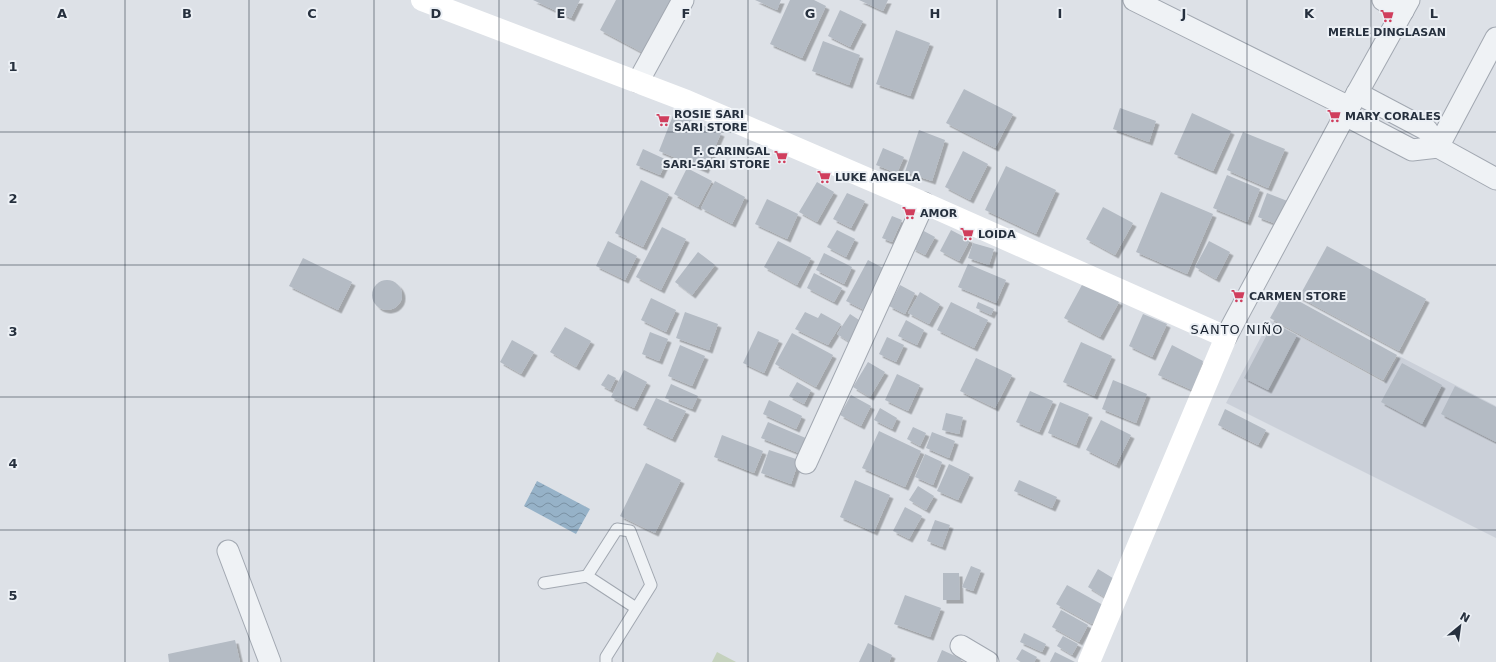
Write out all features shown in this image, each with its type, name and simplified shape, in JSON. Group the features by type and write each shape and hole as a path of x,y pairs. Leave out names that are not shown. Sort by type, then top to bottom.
{"street":[{"path":"422,0 687,101 924,203 1226,337"},
{"path":"638,82 683,0"},
{"path":"1134,0 1351,105 1412,150 1438,147 1496,179"},
{"path":"1089,662 1226,337 1406,6 1383,0"},
{"path":"1438,147 1496,38"},
{"path":"806,463 924,203"},
{"path":"228,551 270,662"},
{"path":"960,646 988,662"}],"lane":[{"path":"587,576 617,529 630,531 651,585 606,657 606,662"},
{"path":"544,583 587,576 636,608"}],"shaded area":[{"path":"1270,320 1384,383 1399,356 1496,406 1496,538 1226,403"}],"green space":[{"path":"717,652 736,662 712,662"}],"water":[{"path":"537,481 590,509 576,534 524,506"}],"building":[{"path":"533,0 580,0 571,18"},
{"path":"616,0 679,0 649,56 600,30"},
{"path":"755,0 781,0 777,10"},
{"path":"790,0 814,0 826,6 802,58 770,44"},
{"path":"859,0 888,0 883,11"},
{"path":"840,10 863,21 850,47 828,36"},
{"path":"896,30 930,43 910,96 876,84"},
{"path":"823,41 860,55 849,85 812,71"},
{"path":"964,89 1013,114 995,148 946,123"},
{"path":"1120,108 1156,121 1149,142 1113,129"},
{"path":"674,113 721,133 705,170 659,151"},
{"path":"1192,113 1231,131 1213,171 1174,154"},
{"path":"919,130 945,140 932,181 905,172"},
{"path":"1243,132 1285,149 1268,188 1227,170"},
{"path":"883,148 904,157 897,173 876,165"},
{"path":"643,149 667,160 660,175 636,165"},
{"path":"963,151 988,164 970,200 945,187"},
{"path":"1006,166 1056,190 1036,234 985,210"},
{"path":"687,168 712,181 698,207 674,194"},
{"path":"1227,175 1260,189 1247,222 1213,208"},
{"path":"641,180 669,194 643,247 615,233"},
{"path":"715,181 745,197 732,224 701,208"},
{"path":"817,182 834,192 817,222 799,212"},
{"path":"1161,192 1213,214 1187,274 1136,252"},
{"path":"847,193 865,201 851,228 833,219"},
{"path":"1267,193 1290,202 1281,226 1258,217"},
{"path":"767,199 798,214 787,239 755,224"},
{"path":"1103,207 1133,223 1115,255 1086,239"},
{"path":"892,216 902,220 892,242 882,238"},
{"path":"662,227 686,239 661,290 636,277"},
{"path":"837,230 855,239 846,257 827,247"},
{"path":"922,230 935,237 925,255 912,248"},
{"path":"951,230 970,240 959,261 940,251"},
{"path":"608,241 637,256 625,280 596,266"},
{"path":"778,241 811,258 797,285 764,267"},
{"path":"1209,241 1230,252 1216,279 1195,267"},
{"path":"973,243 994,249 989,265 968,258"},
{"path":"1327,246 1426,299 1399,351 1299,297"},
{"path":"698,252 715,265 692,295 675,282"},
{"path":"824,253 852,267 844,284 816,270"},
{"path":"303,258 352,282 338,310 289,286"},
{"path":"868,260 885,269 864,310 846,301"},
{"path":"968,264 1006,280 996,303 958,287"},
{"path":"814,273 842,288 834,302 807,288"},
{"path":"387,280 397,285 402,295 397,305 387,310 377,305 372,295 377,285"},
{"path":"1083,283 1119,302 1100,337 1064,318"},
{"path":"900,285 915,293 905,314 889,306"},
{"path":"920,292 940,304 929,324 908,313"},
{"path":"1284,293 1397,355 1383,380 1270,318"},
{"path":"651,298 676,310 666,332 641,320"},
{"path":"951,302 988,320 974,348 937,330"},
{"path":"978,302 994,309 991,315 976,308"},
{"path":"685,312 718,324 709,350 676,338"},
{"path":"805,312 818,318 821,313 841,324 828,345 795,329"},
{"path":"850,314 868,326 856,346 837,334"},
{"path":"1143,314 1167,324 1152,357 1129,346"},
{"path":"906,320 924,330 917,345 898,336"},
{"path":"1273,323 1297,335 1268,390 1244,378"},
{"path":"565,327 591,341 576,367 550,352"},
{"path":"758,331 779,340 764,373 743,363"},
{"path":"650,332 668,339 659,361 642,354"},
{"path":"792,333 833,355 816,387 775,364"},
{"path":"887,337 904,345 896,362 879,354"},
{"path":"512,340 534,352 521,374 500,362"},
{"path":"1081,342 1112,356 1094,396 1063,382"},
{"path":"680,345 705,356 692,386 668,376"},
{"path":"1172,345 1203,361 1192,390 1158,375"},
{"path":"976,358 1012,375 995,408 960,391"},
{"path":"868,362 885,372 870,397 853,387"},
{"path":"1402,363 1442,385 1422,424 1381,402"},
{"path":"624,370 647,382 634,408 611,397"},
{"path":"608,374 616,378 610,390 601,385"},
{"path":"897,374 920,385 908,411 885,400"},
{"path":"1113,380 1147,394 1136,423 1102,409"},
{"path":"797,382 811,390 804,404 789,396"},
{"path":"671,384 698,396 692,409 665,398"},
{"path":"1455,386 1496,407 1496,442 1441,414"},
{"path":"1030,391 1053,401 1039,432 1016,422"},
{"path":"851,395 871,406 861,426 840,415"},
{"path":"656,398 686,411 672,439 643,425"},
{"path":"769,400 802,416 796,429 763,414"},
{"path":"1060,402 1089,414 1076,445 1048,433"},
{"path":"880,408 897,418 892,429 874,420"},
{"path":"1225,409 1266,430 1258,445 1218,425"},
{"path":"946,413 963,417 959,434 942,430"},
{"path":"1101,420 1131,435 1116,465 1086,450"},
{"path":"768,422 808,439 801,454 761,438"},
{"path":"913,427 926,433 920,446 907,439"},
{"path":"879,431 921,451 905,487 862,468"},
{"path":"932,432 955,441 949,458 926,448"},
{"path":"722,435 763,451 754,473 714,457"},
{"path":"769,450 799,460 791,484 761,473"},
{"path":"925,454 942,462 933,485 915,477"},
{"path":"646,463 681,480 655,533 620,516"},
{"path":"949,464 970,474 958,500 937,491"},
{"path":"855,480 890,495 874,532 840,517"},
{"path":"1019,480 1057,497 1052,508 1014,491"},
{"path":"918,486 934,496 926,510 909,500"},
{"path":"905,507 922,516 909,539 893,531"},
{"path":"935,520 950,525 942,547 927,541"},
{"path":"971,566 981,570 973,591 962,587"},
{"path":"1098,569 1116,580 1106,598 1088,587"},
{"path":"943,573 959,573 960,600 943,600"},
{"path":"1067,585 1103,605 1092,624 1056,604"},
{"path":"905,595 941,608 930,637 894,624"},
{"path":"1061,610 1088,625 1079,642 1052,627"},
{"path":"1024,633 1046,644 1042,652 1020,642"},
{"path":"1063,636 1078,644 1072,655 1057,646"},
{"path":"235,640 240,662 169,662 168,654"},
{"path":"868,643 892,655 889,662 859,662"},
{"path":"1022,649 1037,657 1034,662 1021,662 1016,659"},
{"path":"942,650 962,659 960,662 937,662"},
{"path":"1055,652 1075,662 1050,662"}],"place":[{"name":"MERLE DINGLASAN","path":"1387,16"},
{"name":"MARY CORALES","path":"1334,116"},
{"name":"ROSIE SARI SARI STORE","path":"663,120"},
{"name":"F. CARINGAL SARI-SARI STORE","path":"781,157"},
{"name":"LUKE ANGELA","path":"824,177"},
{"name":"AMOR","path":"909,213"},
{"name":"LOIDA","path":"967,234"},
{"name":"CARMEN STORE","path":"1238,296"}],"district":[{"name":"SANTO NIÑO","path":"1237,329"}]}
